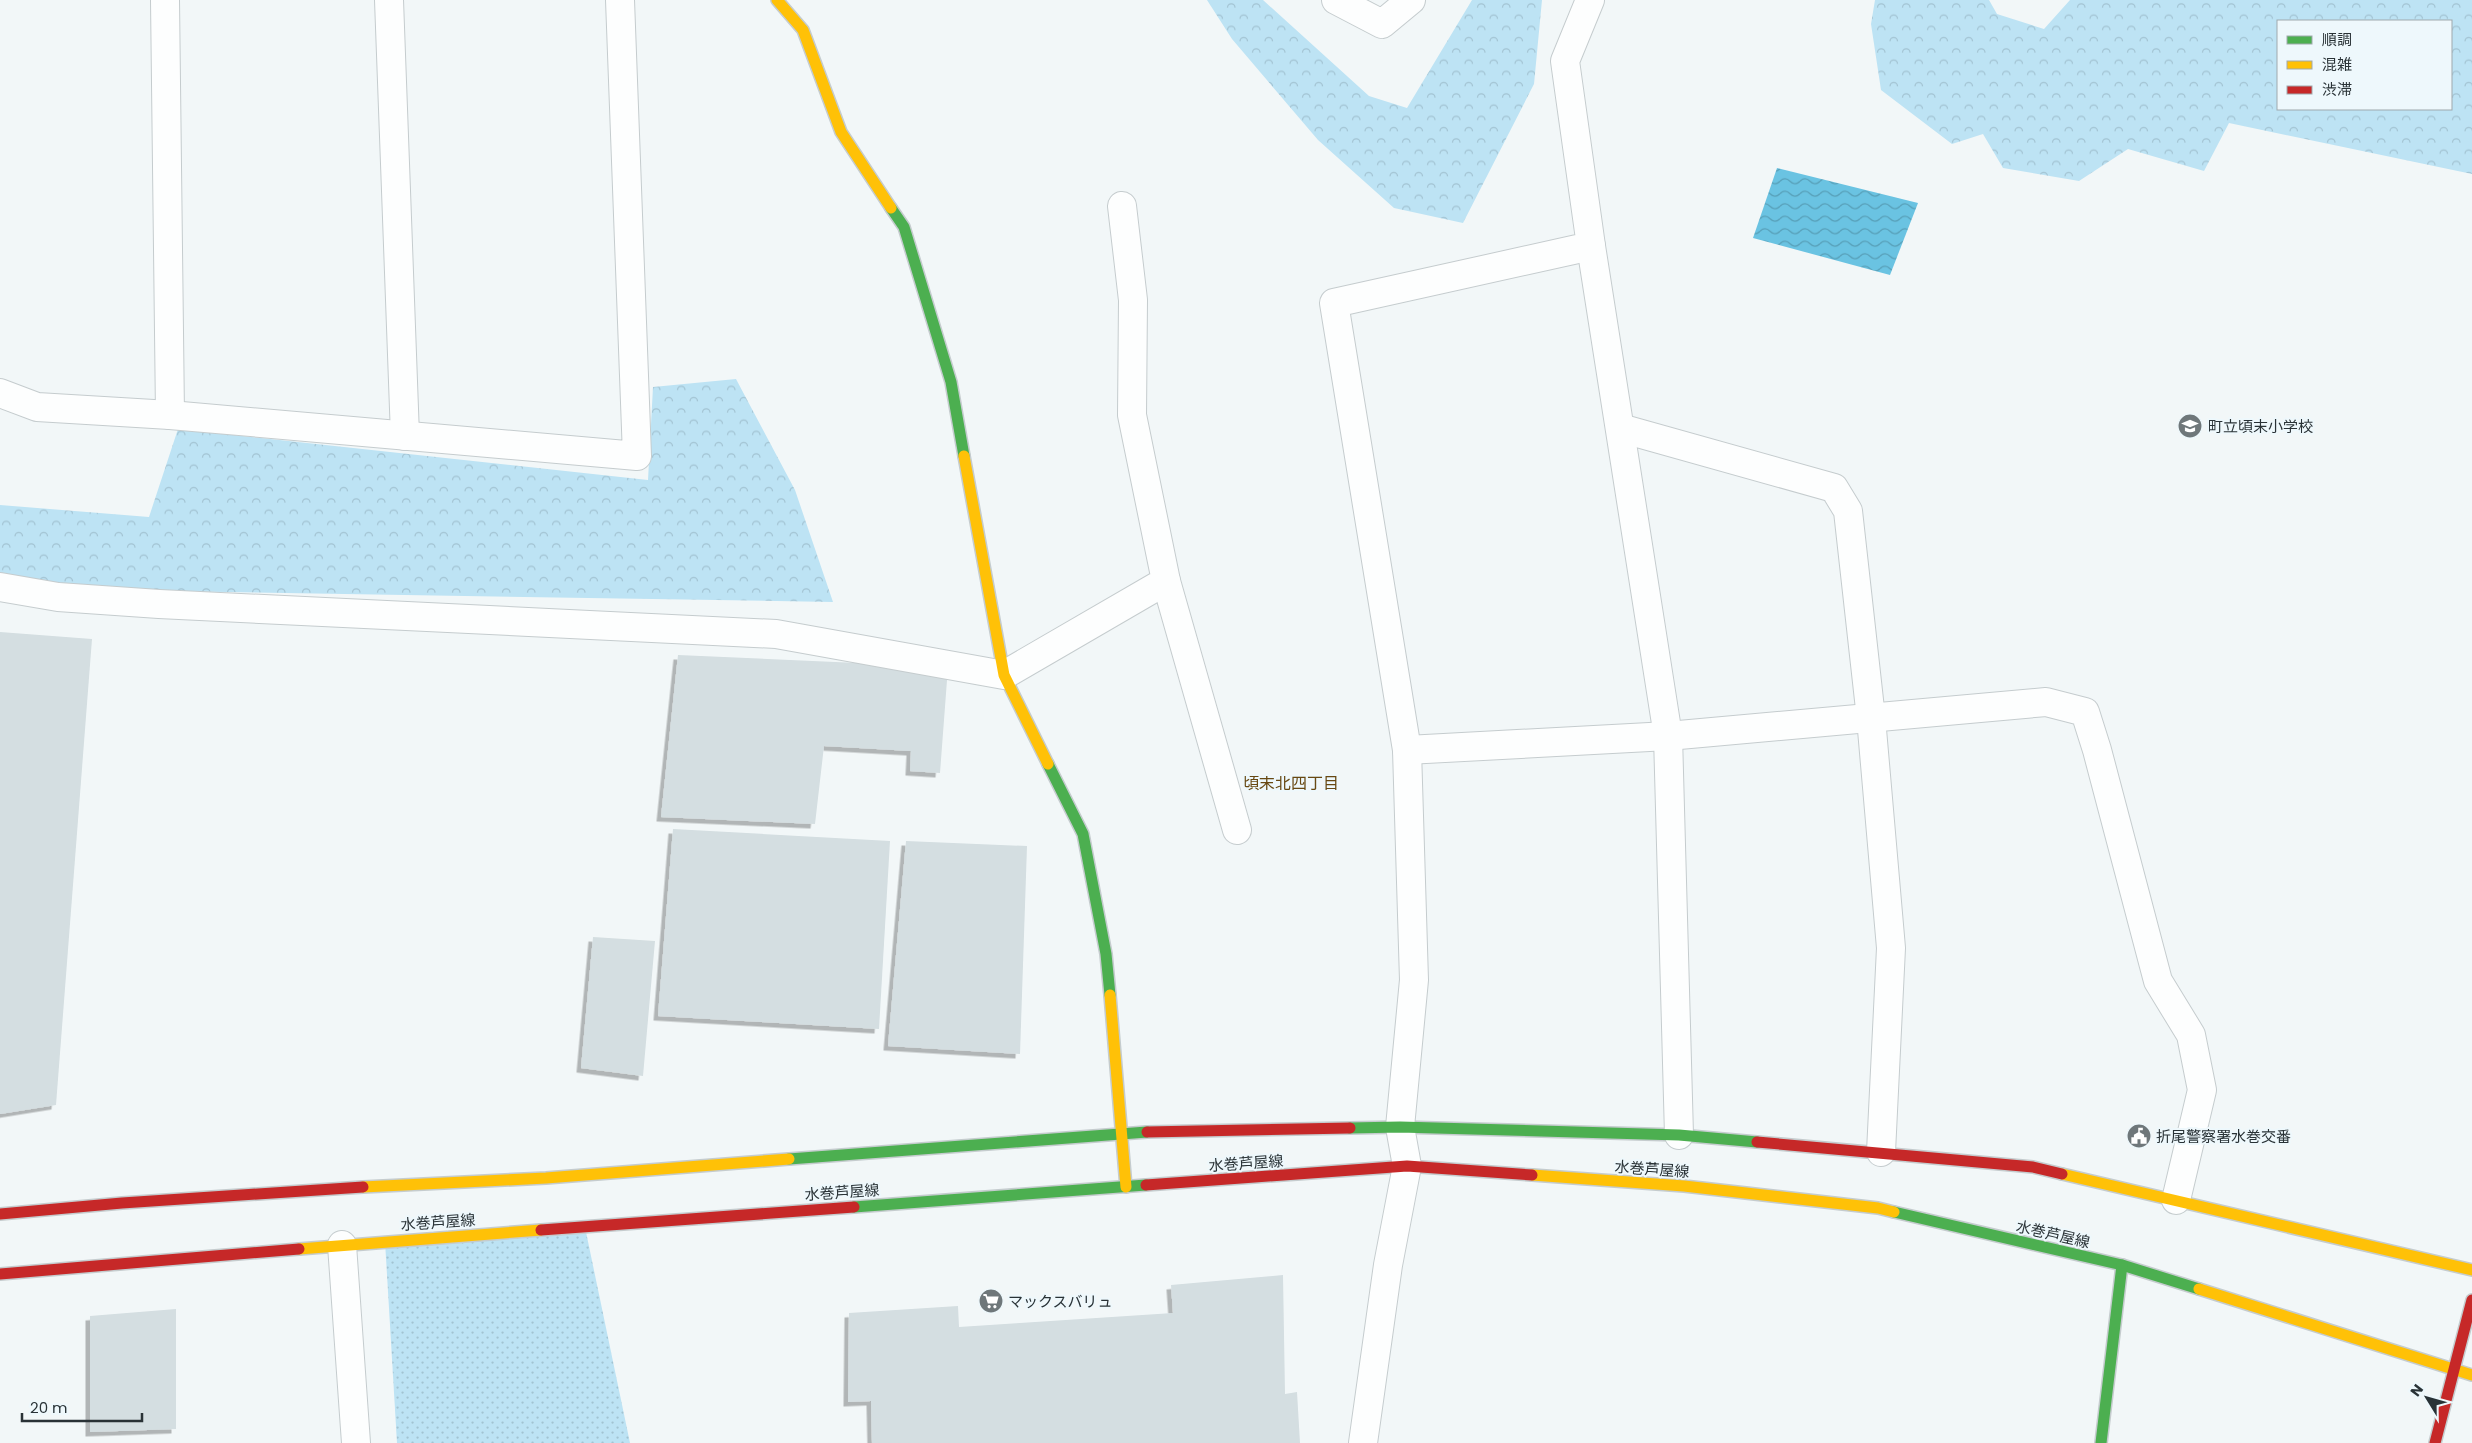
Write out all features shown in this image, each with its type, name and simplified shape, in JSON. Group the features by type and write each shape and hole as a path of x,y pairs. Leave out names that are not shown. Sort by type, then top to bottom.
{"main road":[{"path":"777,0 803,30 841,132 904,227 951,382 1004,675 1084,834 1106,954 1123,1132 1126,1188"},
{"name":"水巻芦屋線","path":"0,1214 141,1202 405,1184 546,1178 1123,1132 1400,1127 1679,1135 2033,1167 2472,1270"},
{"name":"水巻芦屋線","path":"0,1274 342,1245 1407,1166 1684,1186 1878,1208 2122,1265 2472,1375"},
{"path":"2101,1443 2122,1265"},
{"path":"2435,1443 2456,1370 2472,1300"}],"street":[{"path":"165,0 170,415"},
{"path":"389,0 405,436"},
{"path":"0,393 38,407 170,415 637,456 620,0"},
{"path":"1336,0 1382,24 1410,0"},
{"path":"1590,0 1565,61 1591,246 1668,736 1679,1135"},
{"path":"1122,206 1133,300 1132,415 1166,581 1237,830"},
{"path":"1363,1443 1388,1265 1407,1166 1400,1127 1414,980 1406,750 1334,303 1591,246"},
{"path":"1620,428 1834,488 1848,511 1871,718 1891,948 1881,1152"},
{"path":"0,587 58,597 150,603 776,634 1004,675 1166,581"},
{"path":"1406,750 1668,736 2046,702 2085,712 2097,750 2158,981 2191,1035 2202,1090 2176,1200"},
{"path":"342,1245 356,1443"}],"green space":[{"path":"1207,0 1263,0 1369,96 1407,108 1472,0 1542,0 1534,84 1463,223 1394,208 1318,140 1232,39"},
{"path":"1875,0 1989,0 1997,14 2044,29 2070,0 2472,0 2472,174 2229,123 2204,171 2128,149 2079,181 2003,168 1983,134 1952,144 1881,90 1871,24"},
{"path":"736,379 795,490 833,602 105,590 0,574 0,505 149,517 178,429 648,480 653,387"},
{"path":"586,1232 630,1443 397,1443 385,1241"}],"water":[{"path":"1777,168 1918,203 1890,275 1753,238"}],"building":[{"path":"0,632 92,639 56,1105 0,1114"},
{"path":"678,655 948,667 940,773 910,771 911,751 824,746 815,824 661,817"},
{"path":"673,829 890,841 879,1029 658,1016"},
{"path":"906,841 1027,846 1020,1054 888,1046"},
{"path":"593,937 655,941 643,1076 581,1068"},
{"path":"1283,1275 1285,1394 1297,1392 1300,1443 872,1443 871,1401 848,1402 849,1313 958,1306 959,1327 1173,1313 1171,1285"},
{"path":"176,1309 176,1429 90,1432 90,1316"}],"traffic: fast":[{"path":"891,208 904,227 951,382 964,456"},
{"path":"1048,764 1083,834 1106,954 1110,995"},
{"path":"1350,1128 1400,1127 1679,1135 1757,1142"},
{"path":"789,1159 1147,1132"},
{"path":"854,1207 1146,1185"},
{"path":"1894,1212 2122,1265 2199,1289"},
{"path":"2101,1443 2122,1265"}],"traffic: slow":[{"path":"777,0 803,30 841,132 891,208"},
{"path":"964,456 1004,675 1048,764"},
{"path":"1110,995 1126,1187"},
{"path":"363,1187 546,1178 789,1159"},
{"path":"2062,1174 2472,1270"},
{"path":"1532,1175 1684,1186 1878,1208 1894,1212"},
{"path":"299,1249 541,1230"},
{"path":"2199,1289 2472,1375"}],"traffic: jam":[{"path":"1147,1132 1350,1128"},
{"path":"1757,1142 2033,1167 2062,1174"},
{"path":"1146,1185 1407,1166 1532,1175"},
{"path":"0,1214 122,1203 363,1187"},
{"path":"541,1230 854,1207"},
{"path":"0,1274 299,1249"},
{"path":"2435,1443 2472,1300"}],"place":[{"name":"町立頃末小学校","path":"2190,426"},
{"name":"折尾警察署水巻交番","path":"2139,1136"},
{"name":"マックスバリュ","path":"991,1301"}],"district":[{"name":"頃末北四丁目","path":"1291,783"}]}
